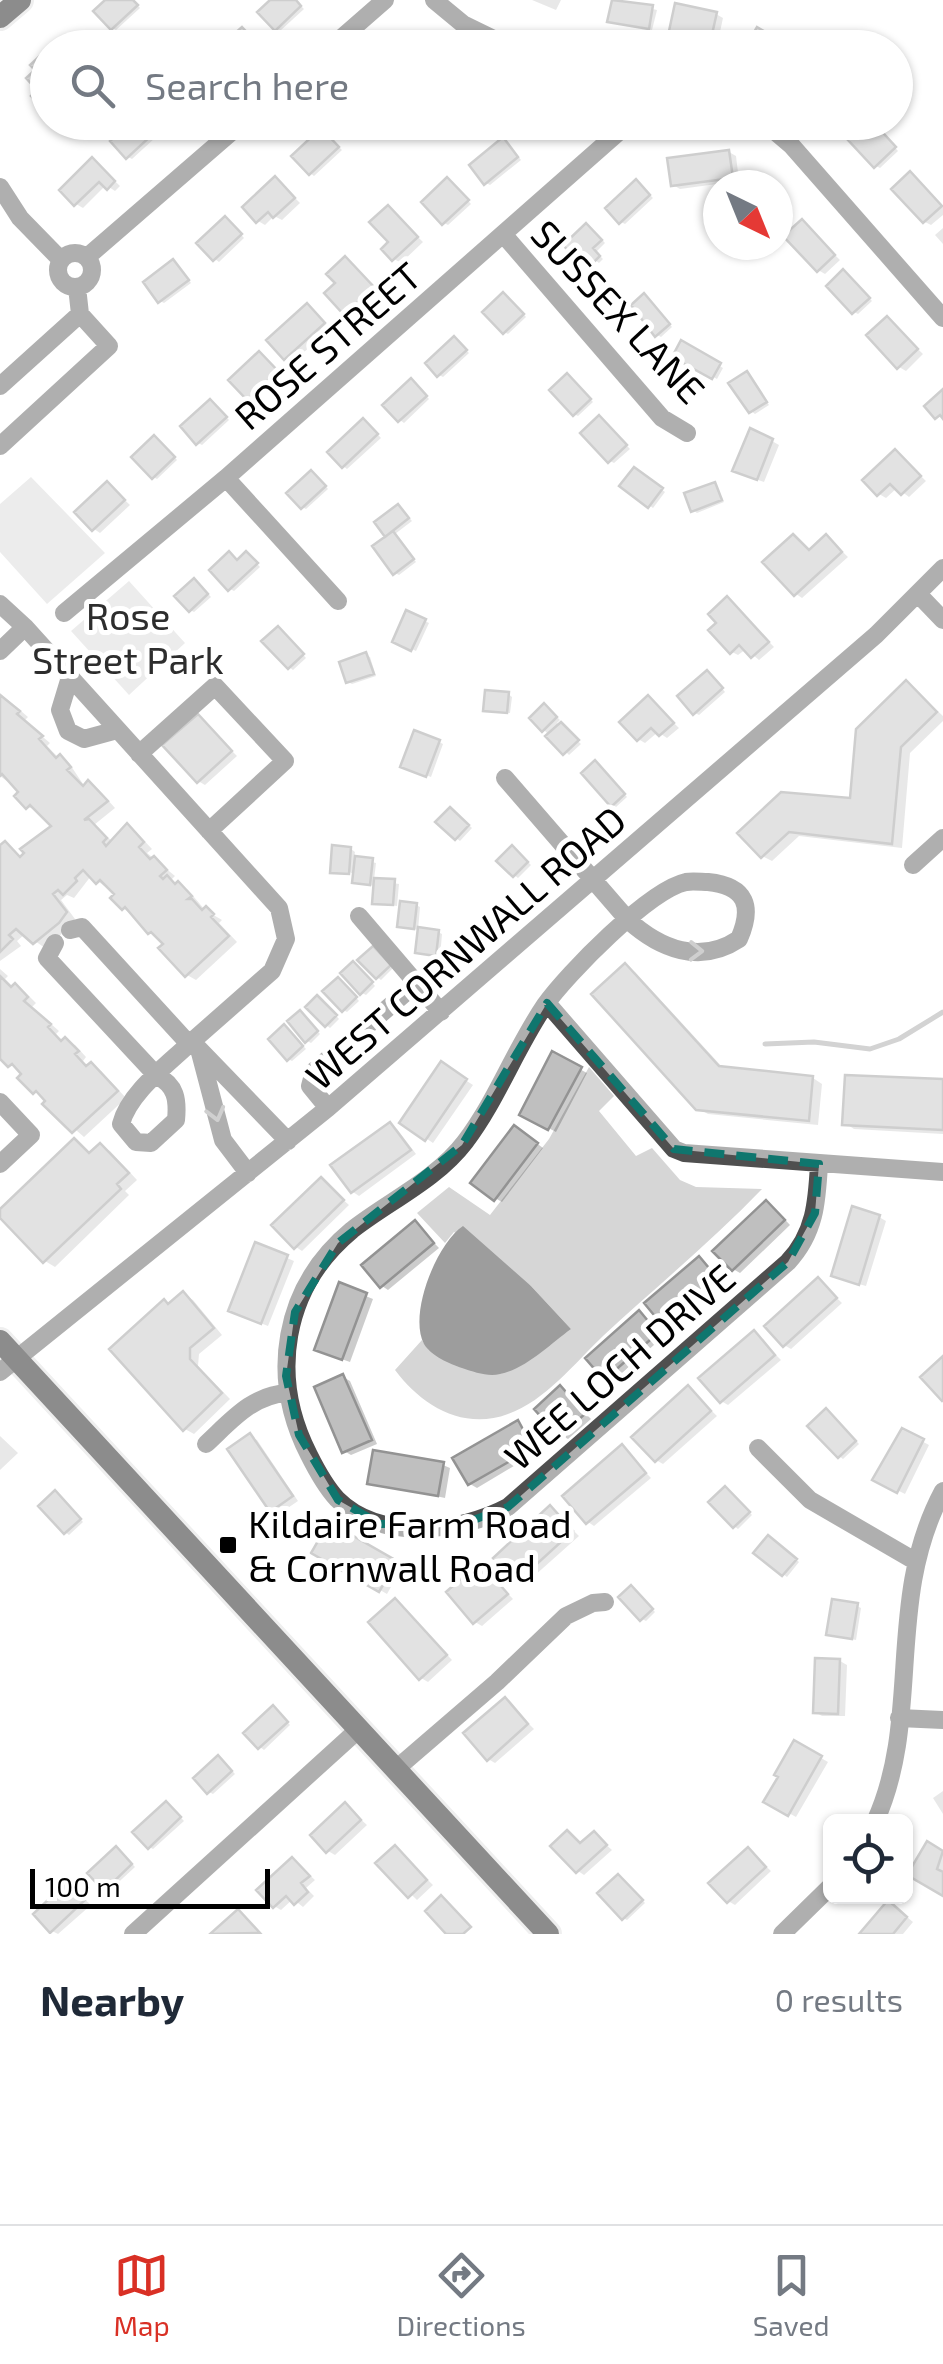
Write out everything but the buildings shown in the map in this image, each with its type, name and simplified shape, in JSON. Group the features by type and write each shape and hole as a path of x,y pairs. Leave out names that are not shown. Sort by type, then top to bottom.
{"main road":[{"path":"0,17 20,0"},
{"path":"0,1341 8,1366 359,1729 548,1934"}],"street":[{"path":"351,30 386,0"},
{"path":"434,0 475,30"},
{"path":"87,257 222,140"},
{"name":"ROSE STREET","path":"64,613 226,478 610,140"},
{"path":"785,140 943,318"},
{"path":"0,187 20,218 61,260"},
{"name":"SUSSEX LANE","path":"503,234 662,418 687,433"},
{"path":"61,260 76,253 87,257"},
{"path":"61,260 59,276 66,285 77,288 87,283 92,273 87,257"},
{"path":"0,446 109,346 80,314 77,288"},
{"path":"0,386 80,314"},
{"path":"226,478 338,602"},
{"name":"WEST CORNWALL ROAD","path":"8,1366 442,1012 920,595 943,568"},
{"path":"920,595 943,620"},
{"path":"0,604 278,908 286,938 272,971 157,1076 47,958 55,943"},
{"path":"0,643 24,626"},
{"path":"0,650 24,626"},
{"path":"70,677 60,710 68,731 84,739 118,730"},
{"path":"139,754 214,686 285,761 209,831"},
{"path":"505,778 628,920"},
{"path":"914,865 943,838"},
{"name":"WEE LOCH DRIVE","path":"628,920 650,940 677,951 710,953 739,939 748,909 744,898 734,890 710,882 686,882 666,890 628,920 574,971 547,1003 462,1145 434,1173 353,1230 316,1271 290,1328 287,1393 298,1435 325,1486 352,1512 396,1527 464,1523 494,1514 526,1492 788,1262 806,1240 816,1213 818,1164"},
{"path":"359,916 442,1012"},
{"path":"70,930 82,927 288,1140"},
{"path":"328,1108 310,1086 314,1070 416,983"},
{"path":"547,1003 674,1149 684,1153 943,1172"},
{"path":"194,1046 223,1140 248,1172"},
{"path":"0,1102 31,1135 0,1164"},
{"path":"206,1444 252,1402 267,1395 287,1393"},
{"path":"758,1448 810,1500 914,1560"},
{"path":"879,1814 890,1788 914,1560 943,1491"},
{"path":"396,1769 566,1616 593,1603 605,1602"},
{"path":"899,1718 943,1720"},
{"path":"133,1934 359,1729"},
{"path":"782,1934 823,1893"}],"highlighted area":[{"path":"547,1003 674,1149 819,1164 815,1213 788,1262 508,1507 465,1523 380,1524 338,1500 299,1435 286,1376 295,1312 338,1243 462,1145"}],"green space":[{"name":"Rose Street Park","path":"31,477 105,553 47,604 0,552 0,504"},
{"name":"Rose Street Park","path":"129,581 185,643 129,695 71,631"},
{"path":"589,1067 614,1096 599,1111 636,1156 652,1148 680,1180 696,1187 762,1189 535,1400 491,1418 459,1417 430,1404 395,1370 422,1340 429,1350 571,1329 531,1286 454,1232 445,1243 417,1213 449,1187 490,1215 549,1139"}],"shaded area":[{"path":"463,1226 531,1286 571,1329 528,1362 500,1374 471,1371 441,1359 424,1344 420,1331 422,1298 428,1280 444,1247"}],"waterway":[{"path":"765,1044 814,1042 870,1049 899,1039 943,1012"}],"place":[{"name":"Kildaire Farm Road & Cornwall Road","path":"228,1545"}]}
